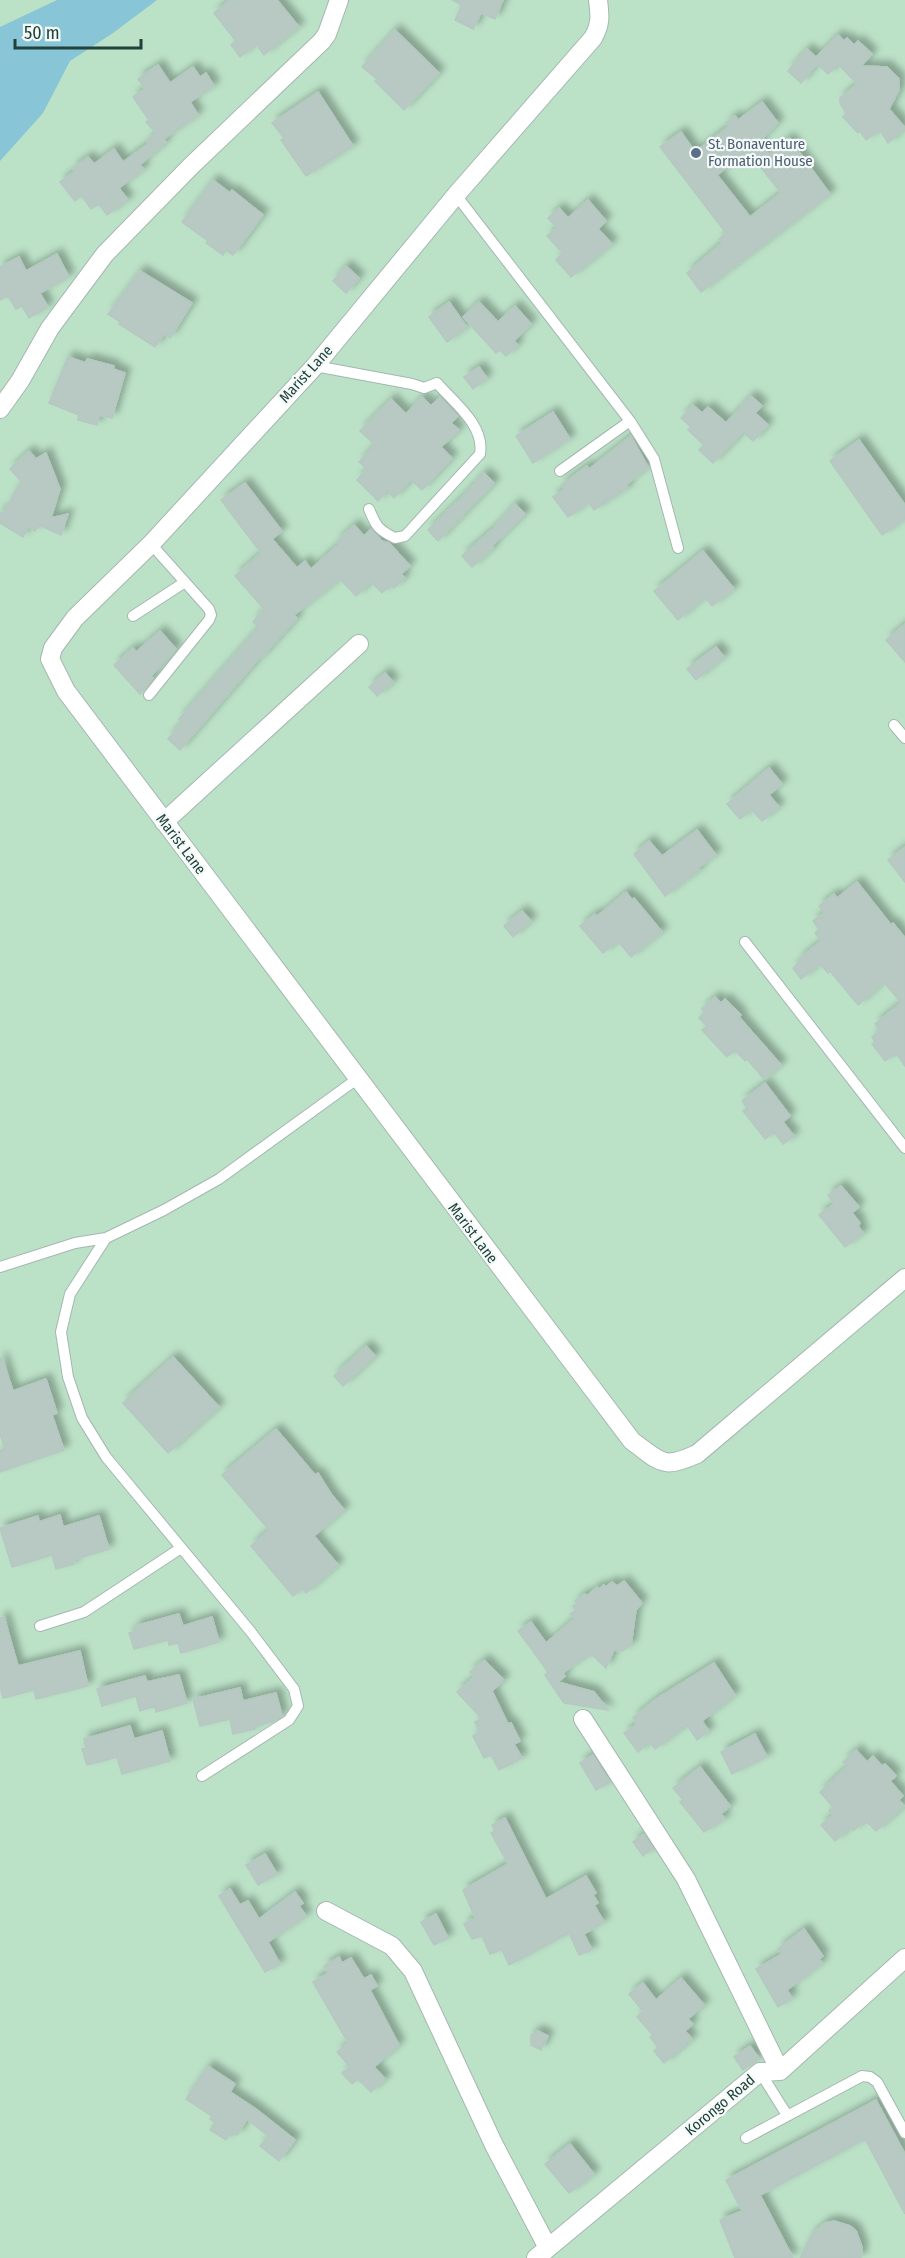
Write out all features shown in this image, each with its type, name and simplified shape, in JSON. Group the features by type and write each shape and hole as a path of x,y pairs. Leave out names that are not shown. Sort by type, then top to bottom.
{"street":[{"path":"0,409 20,381 56,318 105,254 191,166 322,41 327,34 339,0"},
{"name":"Marist Lane","path":"598,0 601,20 593,38 456,195 315,366 151,544 75,618 53,648 50,659 66,691 632,1441 662,1462 676,1463 697,1454 905,1278"},
{"path":"164,822 359,644"},
{"path":"583,1719 686,1879 752,2009 780,2071 905,1958"},
{"path":"326,1911 392,1946 413,1971 542,2253"},
{"name":"Korongo Road","path":"542,2253 760,2072 780,2071"}],"lane":[{"path":"456,195 630,421 654,459 678,548"},
{"path":"315,366 424,388 437,383 474,425 482,444 480,454 405,536 395,538 385,533 376,526 369,509"},
{"path":"560,471 630,421"},
{"path":"149,695 211,615 209,609 151,544"},
{"path":"133,616 185,582"},
{"path":"894,725 905,738"},
{"path":"744,942 905,1148"},
{"path":"0,1267 75,1243 106,1238 164,1210 219,1179 357,1079"},
{"path":"106,1238 70,1294 61,1332 68,1377 82,1418 106,1457 251,1632 294,1689 298,1706 289,1720 202,1776"},
{"path":"40,1626 84,1612 181,1548"},
{"path":"760,2072 787,2115"},
{"path":"746,2138 862,2076 870,2077 877,2082 905,2133"}],"green space":[{"path":"0,0 905,0 905,2258 0,2258"}],"water":[{"path":"57,0 157,0 70,61 43,113 0,161 0,27"}],"building":[{"path":"230,0 277,0 299,27 264,55 256,44 240,57 231,45 236,41 214,13"},
{"path":"452,0 503,0 495,19 481,13 473,29 455,20 462,5"},
{"path":"395,30 439,73 404,110 375,81 377,79 362,67"},
{"path":"838,35 844,41 847,38 854,45 858,41 872,54 861,66 887,67 899,79 899,90 889,109 905,128 888,143 880,130 866,140 860,131 858,133 843,117 846,113 840,103 840,98 857,84 838,64 828,74 817,64 801,83 788,71 807,49 816,57"},
{"path":"158,65 170,83 193,67 200,77 206,73 214,86 190,102 198,115 164,139 166,142 140,165 144,169 119,188 128,200 107,215 99,204 91,209 81,195 75,201 60,182 75,171 73,168 88,157 94,164 114,149 123,162 149,143 147,141 156,133 146,122 149,120 133,97 145,89 138,79"},
{"path":"318,92 353,146 306,176 281,140 284,138 272,123"},
{"path":"762,102 778,123 758,143 769,154 789,138 830,194 701,292 687,273 722,243 719,239 726,233 660,147 681,132 695,152 729,126 726,123 735,116 738,120","holes":["748,151 781,193 750,217 717,175"]},
{"path":"213,180 230,193 232,190 263,215 233,255 226,250 223,255 182,222"},
{"path":"588,200 606,221 598,229 612,244 571,277 556,260 563,253 547,236 557,228 548,218 559,208 568,218"},
{"path":"57,254 69,277 40,293 48,307 29,318 22,306 16,309 8,296 0,300 0,267 19,257 26,271"},
{"path":"346,266 359,278 346,293 333,281"},
{"path":"140,271 192,303 170,338 164,334 155,347 119,324 120,322 108,314"},
{"path":"449,302 467,327 447,342 429,317"},
{"path":"479,302 498,322 515,306 531,324 514,341 518,345 506,356 500,350 496,353 463,317"},
{"path":"68,357 86,363 87,359 114,366 113,369 125,373 112,418 99,415 97,425 78,420 79,415 49,403"},
{"path":"479,367 487,378 473,389 464,377"},
{"path":"751,396 762,406 755,413 768,425 753,441 743,432 713,463 699,450 704,445 688,430 691,427 681,418 693,405 702,413 708,407 726,423"},
{"path":"422,397 431,406 440,397 458,416 451,423 459,430 441,447 452,458 422,490 411,480 394,498 387,491 378,501 357,480 367,469 359,462 375,445 360,431 391,399 406,414"},
{"path":"553,412 570,439 533,463 516,436"},
{"path":"631,436 648,467 626,485 628,488 594,510 589,503 568,517 553,497 565,489 561,485 587,466 589,469"},
{"path":"859,440 905,505 905,519 882,535 830,461"},
{"path":"29,451 36,459 46,453 60,489 51,518 68,514 61,535 39,525 35,531 28,527 23,537 0,523 0,512 4,513 21,481 10,469"},
{"path":"484,473 494,483 438,541 428,530"},
{"path":"245,483 282,531 272,539 297,568 305,561 311,569 339,544 337,541 354,525 364,536 371,529 382,541 389,543 410,566 401,574 405,578 394,588 390,585 382,593 371,582 356,596 340,579 294,615 297,618 260,657 180,750 168,739 182,722 179,719 259,627 253,622 264,609 235,576 261,553 221,500"},
{"path":"515,504 525,514 472,567 462,556 494,528"},
{"path":"703,551 734,589 712,606 705,597 678,620 654,591"},
{"path":"905,624 905,662 886,640"},
{"path":"160,631 176,649 151,676 153,678 140,694 114,665 133,648 136,652"},
{"path":"716,647 724,657 696,680 687,669"},
{"path":"385,673 393,682 377,696 369,687"},
{"path":"769,768 782,784 769,795 779,807 762,821 752,810 740,819 727,804"},
{"path":"697,830 716,855 665,896 634,854 649,841 662,856"},
{"path":"905,847 905,882 888,860"},
{"path":"857,882 891,925 893,923 905,938 905,1066 896,1053 885,1061 872,1044 875,1042 872,1037 880,1031 875,1024 901,1003 884,982 858,1005 830,971 828,973 820,964 801,979 793,968 801,961 799,959 821,941 815,933 819,929 813,921 824,913 819,906 834,894 837,898"},
{"path":"626,892 632,900 634,898 662,932 631,957 618,941 603,953 580,926 595,914 597,916"},
{"path":"522,911 531,921 513,937 504,926"},
{"path":"715,997 721,1003 725,999 741,1015 739,1017 781,1065 764,1079 747,1059 745,1061 735,1050 727,1057 702,1030 707,1026 699,1018 705,1012 702,1009"},
{"path":"765,1083 790,1116 783,1122 794,1136 783,1144 774,1132 765,1139 743,1111 747,1108 742,1101"},
{"path":"841,1186 859,1207 852,1213 860,1223 858,1226 863,1233 845,1247 819,1215 834,1204 828,1195"},
{"path":"366,1346 375,1356 343,1386 334,1376"},
{"path":"173,1357 219,1407 168,1453 123,1403"},
{"path":"0,1358 2,1358 13,1391 46,1379 57,1413 52,1415 64,1450 0,1472 0,1450 5,1448 0,1434"},
{"path":"276,1429 315,1475 318,1473 344,1510 314,1536 338,1565 306,1593 302,1589 293,1596 251,1546 269,1530 222,1475"},
{"path":"60,1515 63,1527 99,1516 109,1549 73,1560 74,1564 56,1569 52,1555 12,1567 0,1528 38,1516 39,1522"},
{"path":"624,1581 642,1603 636,1610 631,1645 622,1651 614,1650 606,1668 591,1654 584,1660 583,1658 563,1673 565,1676 558,1682 594,1692 608,1710 564,1703 545,1675 548,1672 518,1631 531,1622 546,1643 575,1618 570,1614 576,1610 573,1606 577,1604 575,1601 585,1594 587,1596 597,1587 599,1589 604,1585 606,1587 612,1582 617,1586"},
{"path":"179,1614 183,1626 212,1617 219,1642 181,1653 178,1643 169,1645 168,1640 134,1649 129,1633 136,1631 135,1626"},
{"path":"4,1617 18,1666 80,1651 88,1686 36,1699 34,1690 3,1698 0,1686 0,1618"},
{"path":"484,1660 504,1680 492,1691 508,1724 511,1723 520,1741 514,1744 522,1758 499,1770 491,1755 484,1758 473,1736 479,1732 475,1722 482,1719 457,1692 474,1677 470,1672"},
{"path":"714,1663 735,1695 702,1721 709,1731 697,1740 687,1725 655,1749 650,1742 638,1752 624,1733 637,1724 633,1718 656,1699"},
{"path":"179,1675 187,1703 156,1712 155,1706 140,1711 136,1696 102,1706 97,1689 145,1676 147,1682"},
{"path":"240,1688 243,1701 276,1693 282,1716 272,1722 254,1726 255,1729 233,1734 230,1719 200,1726 193,1699"},
{"path":"130,1726 134,1739 162,1731 170,1761 122,1774 117,1757 87,1765 82,1749 86,1748 84,1739"},
{"path":"755,1734 767,1757 732,1774 721,1752"},
{"path":"856,1750 867,1762 873,1756 882,1766 885,1764 896,1776 890,1781 903,1796 899,1800 904,1806 876,1831 865,1820 853,1831 850,1827 835,1841 821,1825 833,1815 829,1811 833,1807 820,1792 848,1766 843,1762"},
{"path":"593,1755 610,1782 596,1790 580,1763"},
{"path":"700,1767 730,1806 721,1814 725,1819 704,1832 680,1802 683,1800 673,1788"},
{"path":"505,1818 546,1899 586,1876 596,1893 593,1895 598,1903 594,1905 604,1922 584,1934 592,1950 579,1955 569,1933 509,1965 502,1950 490,1954 482,1936 472,1939 464,1924 475,1918 463,1890 508,1864 491,1833 495,1831 492,1825"},
{"path":"644,1834 653,1848 643,1856 633,1842"},
{"path":"265,1854 277,1874 258,1885 246,1865"},
{"path":"230,1889 240,1905 248,1901 259,1919 295,1892 303,1903 299,1906 306,1916 268,1942 280,1964 265,1972 219,1896"},
{"path":"436,1914 448,1938 434,1945 421,1922"},
{"path":"804,1929 823,1956 819,1959 822,1963 787,1990 792,1998 778,2007 756,1969 782,1954 778,1949"},
{"path":"339,1957 342,1963 351,1958 364,1979 371,1975 377,1986 370,1990 399,2045 374,2067 385,2079 371,2092 358,2079 352,2084 342,2073 350,2067 337,2052 348,2043 313,1982 328,1973 324,1966"},
{"path":"681,1978 704,2005 688,2019 693,2024 685,2031 692,2039 664,2063 654,2051 658,2047 650,2037 653,2035 637,2017 643,2011 629,1994 643,1983 656,2000"},
{"path":"538,2031 548,2036 541,2050 531,2045 531,2035"},
{"path":"750,2046 759,2058 743,2070 734,2057"},
{"path":"208,2066 235,2084 230,2092 295,2140 279,2161 260,2146 268,2136 247,2119 237,2135 231,2132 226,2140 210,2130 215,2122 210,2119 212,2116 186,2099"},
{"path":"876,2100 905,2154 905,2214 865,2139 760,2195 793,2258 735,2258 720,2220 742,2211 726,2180"},
{"path":"570,2144 594,2174 569,2193 545,2164"},
{"path":"834,2221 850,2226 856,2231 862,2247 861,2258 800,2258 812,2234 825,2223"}],"place":[{"name":"St. Bonaventure Formation House","path":"696,153"}]}
